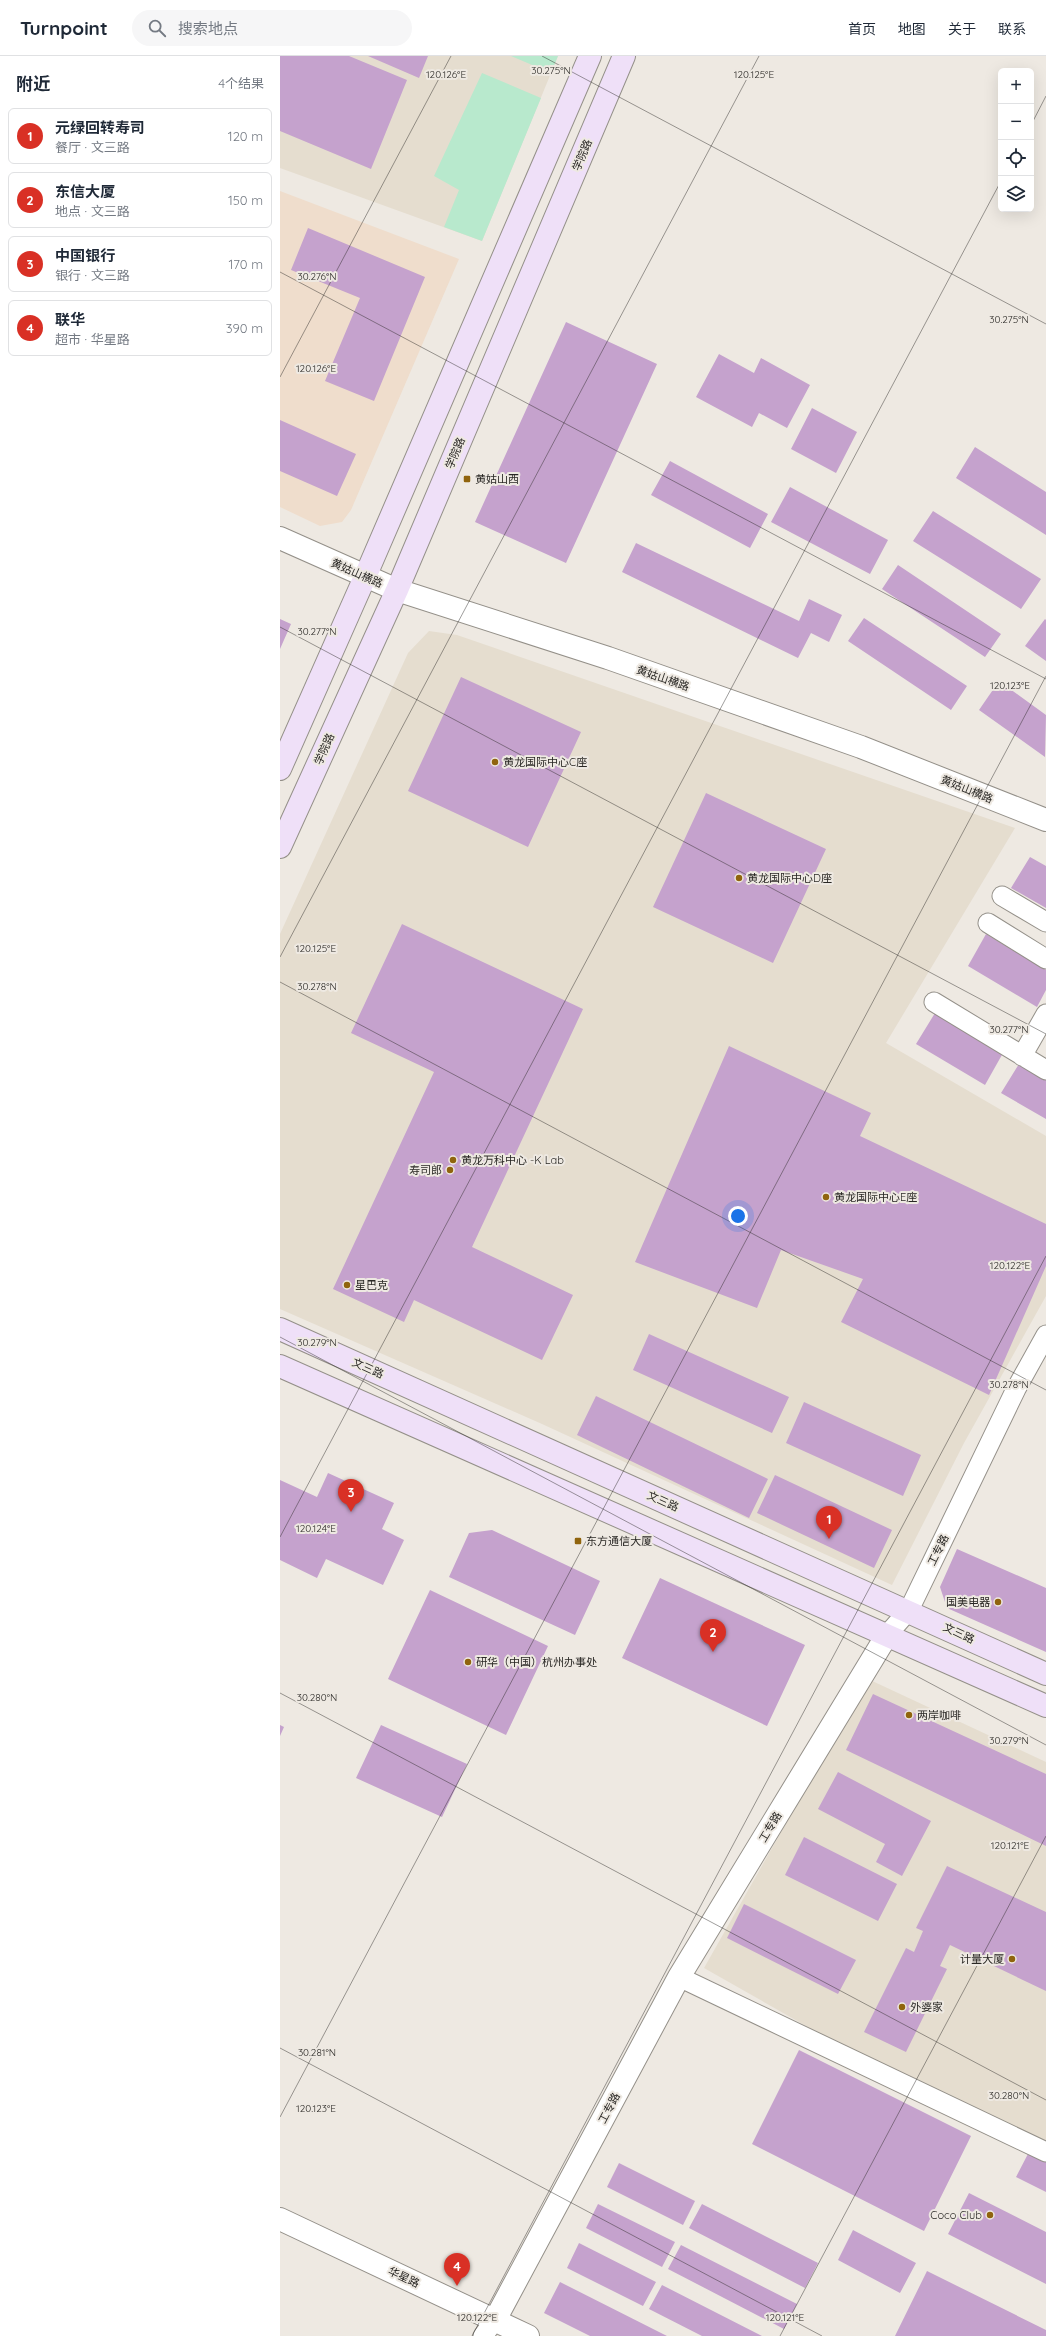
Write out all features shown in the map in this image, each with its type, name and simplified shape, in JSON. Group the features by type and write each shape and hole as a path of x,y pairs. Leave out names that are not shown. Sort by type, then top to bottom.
{"main road":[{"path":"280,769 365,578 590,56"},
{"name":"学院路","path":"280,847 397,590 624,56"},
{"name":"文三路","path":"280,1329 909,1610 1046,1674"},
{"path":"280,1366 1046,1706"}],"street":[{"name":"黄姑山横路","path":"280,538 365,578 397,590 608,658 846,742 1046,820"},
{"path":"1002,896 1046,922"},
{"path":"988,923 1046,958"},
{"path":"934,1002 1046,1070"},
{"path":"1022,1056 1046,1014"},
{"name":"工专路","path":"489,2328 679,1977 887,1635 909,1610 1016,1389 1046,1335"},
{"path":"679,1977 1046,2152"},
{"name":"华星路","path":"280,2220 489,2328 528,2336"}],"shaded area":[{"path":"280,56 558,56 482,241 280,168"},
{"path":"280,191 459,259 351,510 342,522 320,526 280,507"},
{"path":"429,631 457,635 1015,828 886,1043 1046,1136 1046,1296 964,1443 892,1585 542,1424 280,1309 280,934 408,653"},
{"path":"868,1679 1046,1762 1046,2152 912,2086 704,1968"}],"green space":[{"path":"511,56 558,56 551,73"},
{"path":"482,73 541,98 482,241 444,227 459,190 434,176"}],"building":[{"path":"280,56 349,56 407,80 371,169 280,131"},
{"path":"368,56 428,56 419,78"},
{"path":"308,228 425,277 374,401 325,381 360,298 291,270"},
{"path":"566,322 657,364 566,563 475,522"},
{"path":"719,354 754,373 761,358 810,385 787,428 759,413 752,427 696,397"},
{"path":"812,408 857,432 836,473 791,449"},
{"path":"280,420 356,454 337,496 280,471"},
{"path":"975,447 1046,492 1046,535 956,478"},
{"path":"670,461 768,514 750,548 651,495"},
{"path":"790,487 888,540 870,574 771,522"},
{"path":"933,511 1041,579 1021,609 913,541"},
{"path":"636,543 799,621 809,599 842,615 829,642 811,633 798,658 622,572"},
{"path":"898,565 1001,634 985,657 882,589"},
{"path":"864,618 967,686 951,710 848,641"},
{"path":"280,619 291,624 280,649"},
{"path":"1045,619 1046,620 1046,661 1025,646"},
{"name":"黄龙国际中心C座","path":"461,677 581,732 528,847 408,791"},
{"path":"999,681 1046,715 1045,757 979,710"},
{"name":"黄龙国际中心D座","path":"706,793 826,849 773,963 653,907"},
{"path":"1030,857 1046,866 1046,908 1011,888"},
{"name":"黄龙万科中心 -K Lab","path":"402,924 583,1009 472,1247 573,1295 542,1360 414,1300 404,1322 333,1289 434,1072 351,1033"},
{"path":"986,934 1046,970 1046,990 1037,1007 968,966"},
{"path":"935,1013 1003,1053 985,1085 916,1044"},
{"name":"黄龙国际中心E座","path":"729,1046 871,1113 860,1136 1046,1224 1046,1266 989,1395 841,1322 863,1279 781,1250 757,1308 635,1262"},
{"path":"1019,1064 1046,1080 1046,1119 1001,1093"},
{"path":"649,1334 789,1397 772,1433 633,1370"},
{"path":"596,1396 768,1479 749,1518 577,1435"},
{"path":"804,1402 921,1455 903,1496 786,1443"},
{"path":"328,1473 394,1503 382,1529 404,1540 383,1585 326,1559 317,1578 280,1560 280,1480 317,1497"},
{"path":"775,1475 892,1530 874,1568 757,1513"},
{"path":"492,1530 600,1581 575,1635 449,1577 469,1533"},
{"path":"957,1549 1046,1588 1046,1652 947,1608 940,1587"},
{"path":"660,1578 805,1645 767,1726 622,1658"},
{"name":"研华（中国）杭州办事处","path":"430,1590 548,1646 506,1735 388,1679"},
{"path":"873,1694 1046,1774 1046,1846 846,1750"},
{"path":"280,1725 284,1727 280,1736"},
{"path":"381,1725 467,1764 442,1817 356,1778"},
{"path":"838,1772 931,1821 902,1876 876,1862 885,1844 818,1809"},
{"path":"804,1837 897,1884 878,1921 785,1875"},
{"name":"计量大厦","path":"947,1866 1046,1912 1046,1991 950,1945 940,1966 947,1969 906,2052 864,2032 906,1948 914,1952 923,1931 916,1928"},
{"path":"744,1904 856,1960 838,1994 727,1938"},
{"path":"799,2050 971,2136 924,2231 752,2144"},
{"path":"1030,2150 1046,2158 1046,2192 1016,2177"},
{"path":"619,2163 695,2201 683,2225 607,2187"},
{"path":"969,2193 1046,2232 1046,2284 948,2234"},
{"path":"598,2204 675,2242 662,2267 586,2228"},
{"path":"702,2204 818,2263 805,2288 689,2228"},
{"path":"853,2230 916,2263 900,2293 838,2260"},
{"path":"579,2243 656,2282 643,2306 567,2268"},
{"path":"681,2245 797,2304 784,2329 668,2269"},
{"path":"927,2271 1046,2330 1046,2336 895,2336"},
{"path":"560,2282 667,2336 590,2336 544,2313"},
{"path":"662,2285 762,2336 702,2336 649,2309"}],"place":[{"name":"黄姑山西","path":"467,479"},
{"name":"黄龙国际中心C座","path":"495,762"},
{"name":"黄龙国际中心D座","path":"739,878"},
{"name":"黄龙万科中心 -K Lab","path":"453,1160"},
{"name":"寿司郎","path":"450,1170"},
{"name":"黄龙国际中心E座","path":"826,1197"},
{"name":"星巴克","path":"347,1285"},
{"name":"中国银行","path":"351,1512"},
{"name":"元绿回转寿司","path":"829,1539"},
{"name":"东方通信大厦","path":"578,1541"},
{"name":"国美电器","path":"998,1602"},
{"name":"东信大厦","path":"713,1652"},
{"name":"研华（中国）杭州办事处","path":"468,1662"},
{"name":"两岸咖啡","path":"909,1715"},
{"name":"计量大厦","path":"1012,1959"},
{"name":"外婆家","path":"902,2007"},
{"name":"Coco Club","path":"990,2215"},
{"name":"联华","path":"457,2286"}]}
